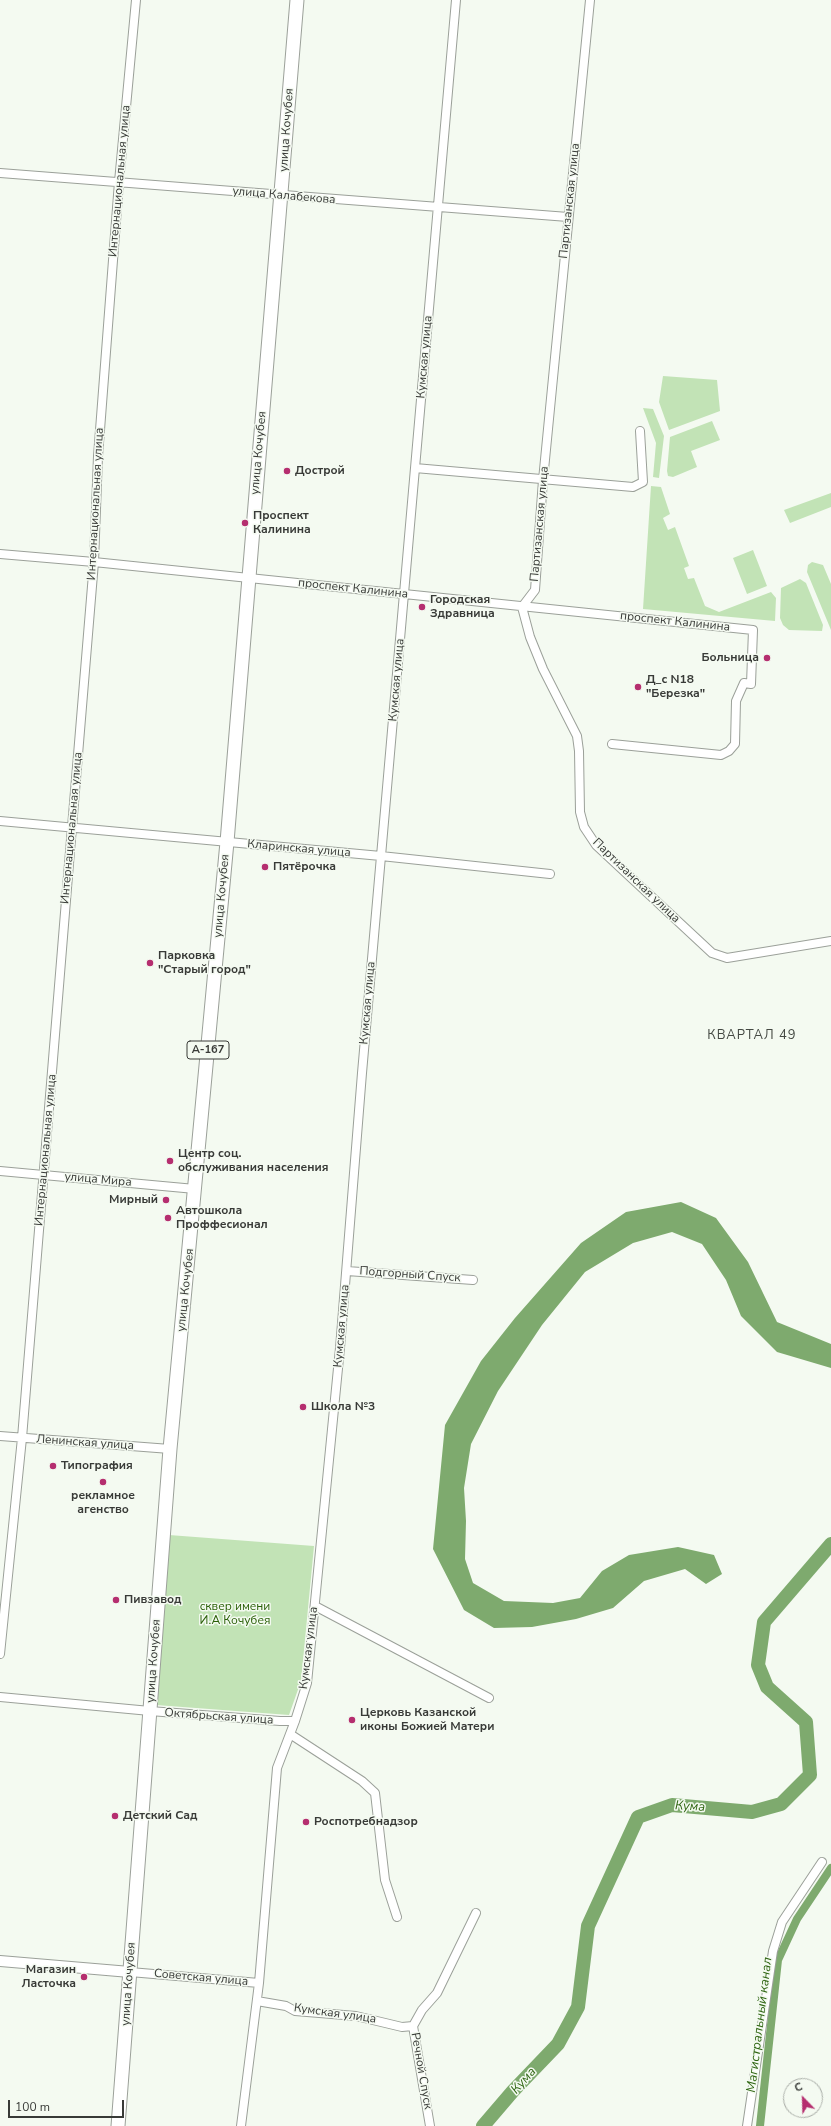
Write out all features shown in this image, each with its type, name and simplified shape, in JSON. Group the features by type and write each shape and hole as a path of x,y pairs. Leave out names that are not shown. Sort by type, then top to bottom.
{"main road":[{"name":"улица Кочубея","path":"118,2126 170,1449 227,842 282,195 297,0"},
{"name":"А-167","path":"120,2100 125,2126"}],"street":[{"name":"Интернациональная улица","path":"0,1654 22,1438 44,1175 94,562 98,456 119,182 136,0"},
{"name":"Кумская улица","path":"241,2126 259,1983 276,1768 290,1734 307,1683 315,1606 347,1270 381,856 439,208 456,0"},
{"name":"Партизанская улица","path":"590,0 543,480 535,590 522,607 530,637 543,669 577,736 579,751 580,812 584,827 596,845 712,953 727,958 831,941"},
{"name":"улица Калабекова","path":"0,173 568,217"},
{"path":"415,468 633,487 643,482 640,431"},
{"name":"проспект Калинина","path":"0,554 94,562 753,630 751,684 744,683 736,701 735,744 721,755 612,744"},
{"name":"Кларинская улица","path":"0,821 381,856 550,874"},
{"name":"улица Мира","path":"0,1171 195,1190"},
{"name":"Подгорный Спуск","path":"347,1270 473,1280"},
{"name":"Ленинская улица","path":"0,1436 170,1449"},
{"path":"315,1606 489,1698"},
{"name":"Октябрьская улица","path":"0,1697 150,1712 280,1721 295,1720"},
{"path":"290,1734 362,1781 374,1793 385,1880 397,1917"},
{"path":"747,2126 773,1952 782,1922 822,1862"},
{"name":"Речной Спуск","path":"430,2126 413,2026 422,2010 437,1993 476,1913"},
{"name":"Советская улица","path":"0,1961 259,1983"},
{"name":"Кумская улица","path":"257,2001 303,2012 356,2016 402,2027 413,2026"}],"green space":[{"path":"663,376 717,380 720,411 669,430 659,402"},
{"path":"643,408 653,409 664,436 659,478 653,477 656,443"},
{"path":"712,421 720,440 691,451 697,467 673,477 668,476 667,471 670,437"},
{"path":"651,486 661,487 670,514 663,518 668,530 675,527 689,566 684,568 688,579 694,578 705,606 719,612 771,592 776,598 775,621 643,609"},
{"path":"831,493 831,507 790,523 784,510"},
{"path":"753,550 767,586 747,594 733,558"},
{"path":"812,562 823,565 831,584 831,630 807,572 808,565"},
{"path":"800,579 806,583 823,625 822,631 789,630 783,625 780,618 781,588"},
{"name":"сквер имени И.А Кочубея","path":"169,1535 314,1546 301,1681 289,1715 156,1705"}],"shaded area":[{"path":"681,1202 716,1218 748,1262 777,1322 831,1344 831,1368 777,1352 741,1316 726,1280 702,1244 672,1232 633,1243 585,1272 542,1325 498,1391 471,1444 464,1488 466,1521 465,1559 473,1583 504,1601 553,1603 580,1598 602,1571 629,1555 678,1547 714,1555 722,1574 706,1584 685,1569 644,1581 613,1608 576,1619 532,1627 494,1628 464,1610 433,1549 445,1425 481,1361 515,1318 581,1243 626,1212"}],"waterway":[{"name":"Кума","path":"483,2126 513,2091 558,2044 578,2007 588,1926 638,1817 672,1805 752,1812 781,1804 810,1775 806,1722 767,1687 758,1665 764,1622 831,1544"},
{"name":"Магистральный канал","path":"760,2126 778,1960 797,1919 831,1868"}],"place":[{"name":"Дострой","path":"287,471"},
{"name":"Проспект Калинина","path":"245,523"},
{"name":"Городская Здравница","path":"422,607"},
{"name":"Больница","path":"767,658"},
{"name":"Д_с N18 \"Березка\"","path":"638,687"},
{"name":"Пятёрочка","path":"265,867"},
{"name":"Парковка \"Старый город\"","path":"150,963"},
{"name":"Центр соц. обслуживания населения","path":"170,1161"},
{"name":"Мирный","path":"166,1200"},
{"name":"Автошкола Проффесионал","path":"168,1218"},
{"name":"Школа №3","path":"303,1407"},
{"name":"Типография","path":"53,1466"},
{"name":"рекламное агенство","path":"103,1482"},
{"name":"Пивзавод","path":"116,1600"},
{"name":"Церковь Казанской иконы Божией Матери","path":"352,1720"},
{"name":"Детский Сад","path":"115,1816"},
{"name":"Роспотребнадзор","path":"306,1822"},
{"name":"Магазин Ласточка","path":"84,1977"}],"district":[{"name":"КВАРТАЛ 49","path":"752,1036"}]}
